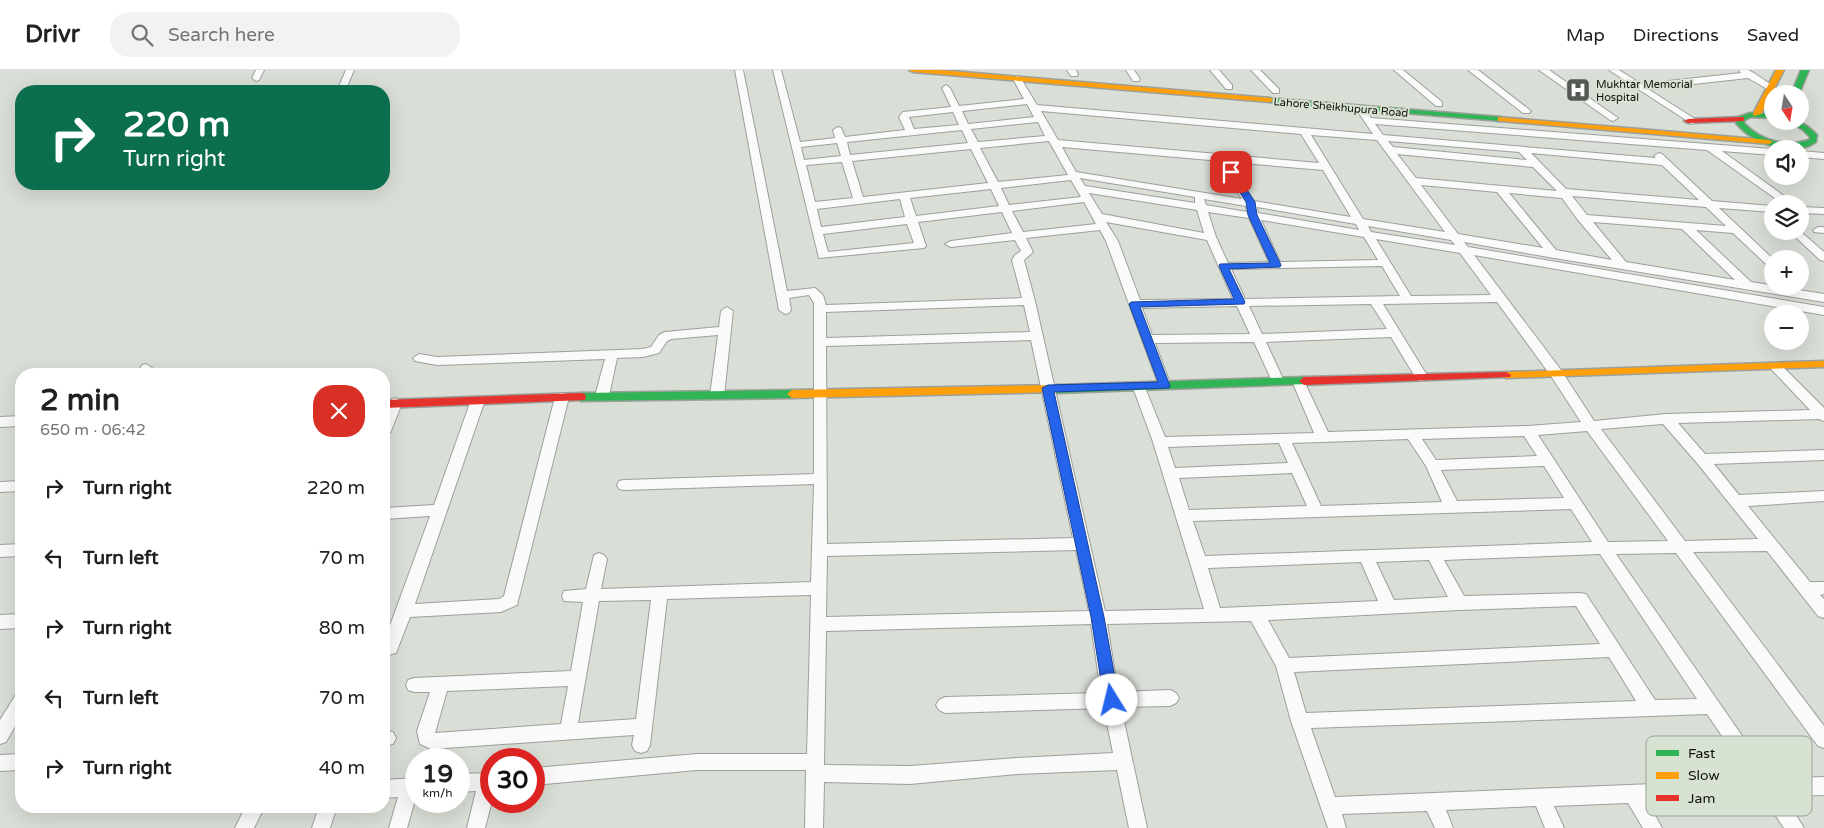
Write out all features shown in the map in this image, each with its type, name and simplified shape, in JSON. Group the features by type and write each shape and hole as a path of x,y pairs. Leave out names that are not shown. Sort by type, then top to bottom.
{"main road":[{"name":"Lahore Sheikhupura Road","path":"913,70 1364,115 1632,129 1764,146"},
{"name":"Lahore Sheikhupura Road","path":"1027,70 1133,74 1229,87 1655,121"},
{"path":"1773,85 1780,70"},
{"path":"1799,85 1805,70"},
{"path":"1757,114 1764,102"},
{"path":"1674,121 1741,119 1757,114 1764,115"},
{"path":"1741,119 1742,128 1764,142"},
{"path":"1809,121 1822,129"},
{"path":"1809,128 1822,129"},
{"path":"1808,130 1814,137 1809,144"},
{"path":"1809,144 1824,146"},
{"path":"390,404 602,396 717,396 1165,386 1824,364"}],"street":[{"path":"344,85 350,70"},
{"path":"739,70 785,310"},
{"path":"777,70 823,255 918,246 920,244 904,197"},
{"path":"1214,70 1229,87"},
{"path":"1256,70 1276,90"},
{"path":"1398,70 1439,104"},
{"path":"1472,70 1526,110"},
{"path":"1543,70 1612,118"},
{"path":"1613,70 1692,121"},
{"path":"1742,70 1767,85"},
{"path":"1639,87 1751,75"},
{"path":"1017,79 1112,241 1165,386"},
{"path":"946,88 1027,253 1019,257 1018,260 1029,301 1098,617 1112,700 1138,828"},
{"path":"911,133 904,117 905,114 956,108 1032,105 1523,151 1666,162"},
{"path":"1364,115 1556,373 1591,426 1824,740"},
{"path":"1364,115 1710,147 1764,147"},
{"path":"795,145 839,135 911,133 1040,119"},
{"path":"1632,129 1642,141 1764,257"},
{"path":"1304,131 1408,300"},
{"path":"839,135 859,201"},
{"path":"800,164 974,146 1053,141 1225,159 1326,167"},
{"path":"1809,144 1824,155"},
{"path":"1710,147 1777,195"},
{"path":"1391,150 1534,164"},
{"path":"1523,151 1561,191 1622,263 1626,276"},
{"path":"1809,154 1824,155"},
{"path":"1225,159 1237,184 1250,202 1253,215 1276,265"},
{"path":"811,206 994,187 1074,175 1764,286"},
{"path":"1410,178 1501,190 1561,191"},
{"path":"1410,178 1764,209"},
{"path":"1080,188 1626,276 1787,305"},
{"path":"1501,190 1552,252 1558,265"},
{"path":"1198,194 1200,207 1211,237 1278,381"},
{"path":"817,231 1087,199"},
{"path":"1809,210 1824,211"},
{"path":"1582,218 1735,230"},
{"path":"951,244 1018,236 1101,222 1211,237"},
{"path":"1685,226 1746,284"},
{"path":"1804,240 1824,258"},
{"path":"1224,266 1386,263"},
{"path":"782,296 811,291 819,297 820,309 821,479 814,828"},
{"path":"1809,293 1824,298"},
{"path":"1134,304 1499,298"},
{"path":"1375,300 1422,377"},
{"path":"820,309 1029,301"},
{"path":"1809,309 1824,311"},
{"path":"717,396 726,311"},
{"path":"419,358 437,361 652,352 663,338 676,333 725,330"},
{"path":"1148,339 1258,338 1395,333"},
{"path":"820,342 1036,336"},
{"path":"602,396 612,354"},
{"path":"1776,367 1823,415"},
{"path":"1298,381 1323,437"},
{"path":"1138,386 1160,442 1214,615"},
{"path":"404,610 496,606 511,600 562,397"},
{"path":"390,648 478,400"},
{"path":"1160,442 1528,431 1666,419 1823,415"},
{"path":"1666,419 1702,459 1824,611"},
{"path":"0,422 15,421"},
{"path":"1528,431 1604,548 1734,736"},
{"path":"1412,434 1432,465 1452,507"},
{"path":"1283,438 1317,512"},
{"path":"1702,459 1824,455"},
{"path":"1432,465 1547,461"},
{"path":"1170,473 1297,468"},
{"path":"624,485 821,479"},
{"path":"0,487 15,486"},
{"path":"1736,501 1824,496"},
{"path":"1184,516 1575,503"},
{"path":"390,513 440,510"},
{"path":"819,550 1081,544"},
{"path":"1199,562 1604,548 1770,545"},
{"path":"0,551 15,550"},
{"path":"1434,554 1459,603"},
{"path":"1366,556 1389,607"},
{"path":"568,732 600,559"},
{"path":"570,596 818,588"},
{"path":"1806,589 1824,588"},
{"path":"642,745 660,593"},
{"path":"818,624 1256,614 1459,603 1580,599 1651,709"},
{"path":"1256,614 1284,665 1300,721 1337,828"},
{"path":"0,622 15,621"},
{"path":"1284,665 1614,650"},
{"path":"414,684 577,678"},
{"path":"440,684 426,731 426,738 429,740 644,726"},
{"path":"945,705 1170,698"},
{"path":"1300,721 1713,706"},
{"path":"0,736 15,711"},
{"path":"545,776 675,763 815,767 910,775 1017,766 1124,761"},
{"path":"0,763 15,762"},
{"path":"390,789 405,788"},
{"path":"1633,794 1653,828"},
{"path":"1330,806 1646,794"},
{"path":"1541,798 1555,828"},
{"path":"1433,802 1444,828"},
{"path":"398,828 405,809"},
{"path":"244,828 252,813"},
{"path":"321,828 326,813"},
{"path":"476,828 480,813"},
{"path":"1788,816 1796,828"}],"traffic: fast":[{"path":"1799,85 1805,70"},
{"path":"1270,100 1501,119"},
{"path":"1764,116 1750,115 1741,119 1740,123 1755,136 1773,144 1793,146 1812,142 1814,137 1808,130"},
{"path":"1057,389 1304,381"},
{"path":"581,397 792,394"}],"traffic: slow":[{"path":"913,70 1270,100"},
{"path":"1757,114 1780,70"},
{"path":"1501,119 1764,142"},
{"path":"1506,375 1824,364"},
{"path":"792,394 1057,389"}],"traffic: jam":[{"path":"1688,121 1741,119"},
{"path":"1304,381 1506,375"},
{"path":"390,404 581,397"}],"place":[{"name":"Mukhtar Memorial Hospital","path":"1578,90"}],"route":[{"path":"1112,700 1098,617 1048,388 1165,386 1134,304 1240,302 1224,266 1276,265 1253,215 1250,202 1231,172"}]}
